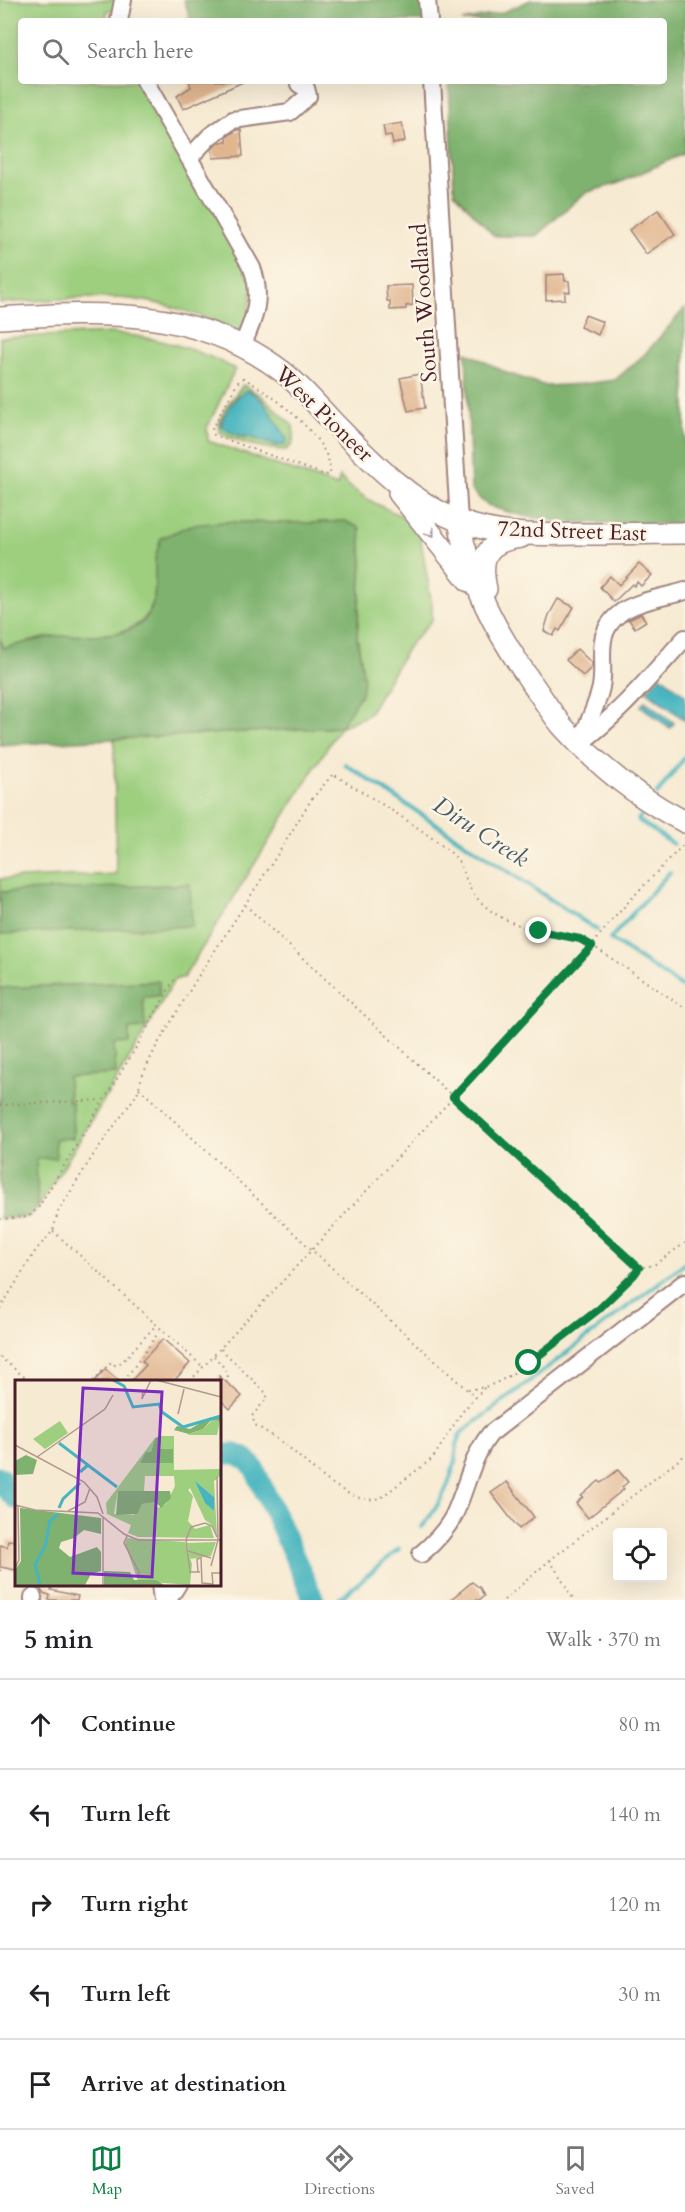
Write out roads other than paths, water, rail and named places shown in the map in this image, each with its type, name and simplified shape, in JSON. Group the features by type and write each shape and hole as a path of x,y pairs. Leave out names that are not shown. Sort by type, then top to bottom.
{"main road":[{"name":"West Pioneer","path":"0,318 73,315 139,316 196,328 243,346 285,374 382,471 408,492 459,521"},
{"path":"382,471 479,594"},
{"name":"72nd Street East","path":"459,521 497,531 545,535 685,533"},
{"path":"459,521 465,552 479,594 493,622 519,665 562,726 579,744 634,790 665,812 685,822"},
{"path":"493,622 482,573 486,554 500,542 513,538 545,535"}],"street":[{"path":"120,18 123,0"},
{"path":"428,0 429,18"},
{"path":"147,84 252,268 257,281 258,298 255,318 243,346"},
{"path":"189,158 210,136 233,120 290,112 309,96 306,88 299,84"},
{"name":"South Woodland","path":"432,84 459,521"},
{"path":"579,744 601,686 601,651 606,632 618,615 626,609 685,591"},
{"path":"579,744 597,731 629,700 685,638"},
{"path":"421,1554 438,1538 453,1517 473,1460 490,1434 685,1282"},
{"path":"160,1585 162,1600"},
{"path":"168,1600 177,1585"}],"water":[{"path":"246,390 259,398 270,411 287,440 285,445 270,444 234,434 221,427 230,406"},
{"path":"660,675 685,695 685,720 647,691"},
{"path":"645,701 674,723 670,728 641,706"}],"waterway":[{"name":"Diru Creek","path":"657,794 685,757"},
{"name":"Diru Creek","path":"345,764 597,930"},
{"name":"Diru Creek","path":"641,816 638,820 673,844"},
{"name":"Diru Creek","path":"670,872 610,939 685,989"},
{"name":"Diru Creek","path":"422,1527 437,1506 449,1483 461,1433 685,1263"},
{"path":"220,1456 239,1455 254,1468 314,1600"},
{"path":"0,1477 1,1484 15,1498"},
{"name":"Diru Creek","path":"338,1600 399,1549"}]}
